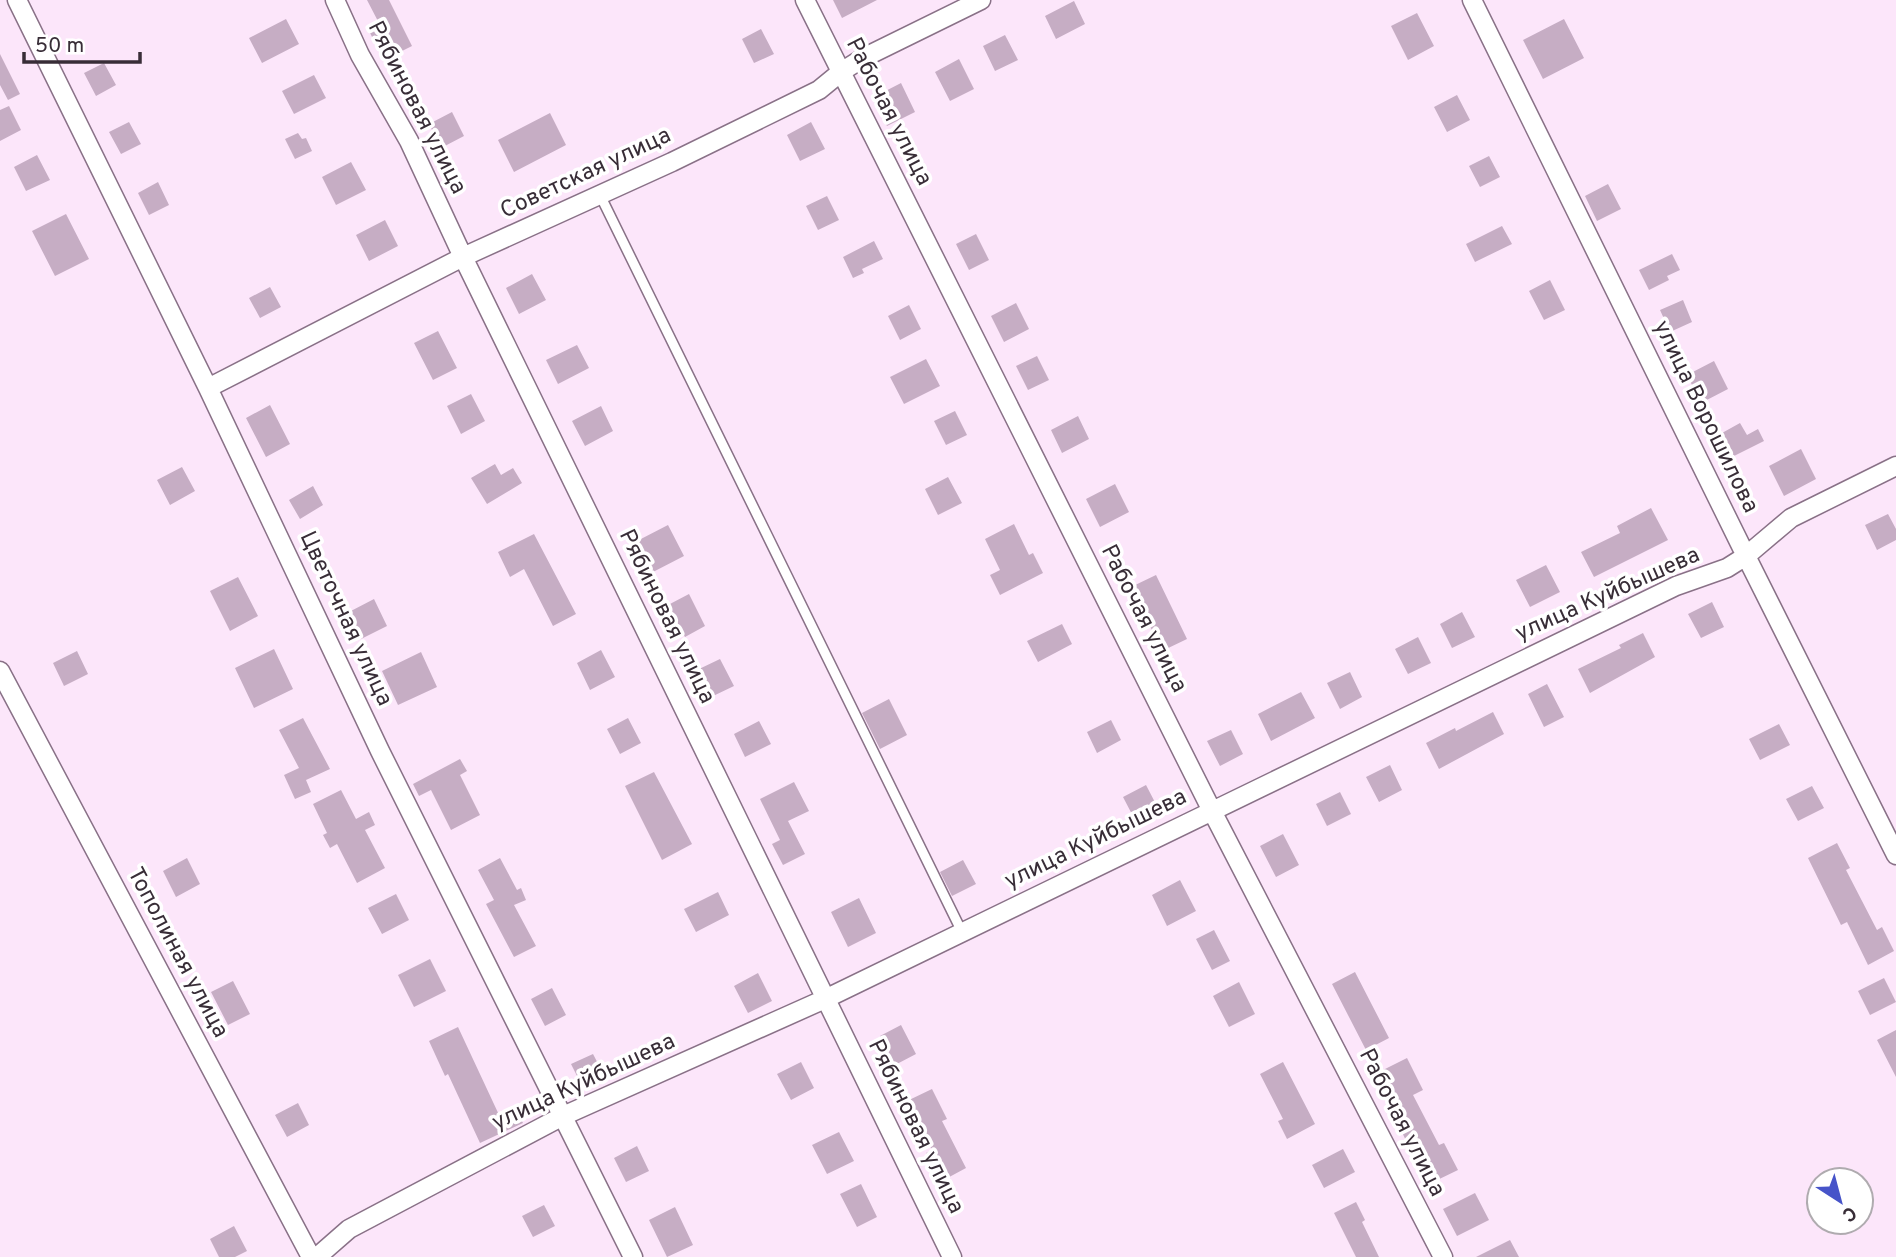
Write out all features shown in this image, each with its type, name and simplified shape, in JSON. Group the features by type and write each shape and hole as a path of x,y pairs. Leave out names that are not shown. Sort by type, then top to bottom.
{"street":[{"name":"Цветочная улица","path":"17,0 208,388 380,751 633,1257"},
{"name":"Рябиновая улица","path":"335,0 360,55 409,141 463,257 951,1257"},
{"name":"Рабочая улица","path":"805,0 1212,811 1443,1257"},
{"name":"Советская улица","path":"208,388 463,257 673,162 819,90 863,58 981,0"},
{"name":"улица Ворошилова","path":"1472,0 1896,855"},
{"name":"улица Куйбышева","path":"317,1257 349,1229 563,1116 825,999 1676,586 1727,568 1746,556 1791,518 1896,466"},
{"name":"Тополиная улица","path":"0,671 311,1257"}],"lane":[{"path":"600,195 962,932"}],"building":[{"path":"367,0 389,0 412,46 384,60 370,33 381,27"},
{"path":"833,0 877,0 842,18"},
{"path":"1074,1 1085,24 1056,39 1045,16"},
{"path":"1417,13 1434,46 1408,60 1391,26"},
{"path":"286,19 299,44 262,63 249,38"},
{"path":"1564,19 1584,58 1543,79 1523,40"},
{"path":"761,29 774,54 754,63 742,39"},
{"path":"1005,35 1018,60 995,71 983,46"},
{"path":"0,54 20,94 8,100 0,85"},
{"path":"959,59 974,89 950,101 935,72"},
{"path":"104,63 116,85 96,96 84,73"},
{"path":"314,75 326,98 294,114 282,91"},
{"path":"901,83 915,112 887,126 872,98"},
{"path":"1457,95 1470,120 1447,132 1434,107"},
{"path":"9,106 21,130 0,141 0,110"},
{"path":"452,112 464,136 441,148 429,124"},
{"path":"550,113 566,145 514,172 498,140"},
{"path":"129,122 141,144 121,154 109,132"},
{"path":"811,122 825,149 800,161 787,135"},
{"path":"298,133 302,139 306,138 312,151 295,159 285,139"},
{"path":"37,155 50,180 26,191 14,167"},
{"path":"1489,156 1500,177 1480,187 1469,166"},
{"path":"351,162 366,190 336,205 322,177"},
{"path":"158,182 169,205 149,215 138,193"},
{"path":"1608,184 1621,209 1597,221 1585,196"},
{"path":"827,196 839,220 818,230 806,206"},
{"path":"66,214 89,259 55,276 32,231"},
{"path":"385,220 398,246 369,261 356,235"},
{"path":"1502,226 1512,244 1475,262 1466,244"},
{"path":"976,234 989,260 969,270 956,244"},
{"path":"874,241 883,259 862,269 864,273 853,278 843,257"},
{"path":"1672,254 1680,270 1667,276 1669,280 1649,290 1639,270"},
{"path":"532,274 546,300 519,314 506,288"},
{"path":"1550,280 1565,310 1544,320 1529,291"},
{"path":"270,287 281,307 260,318 249,298"},
{"path":"1683,300 1692,322 1670,332 1660,310"},
{"path":"1016,303 1029,329 1004,342 991,316"},
{"path":"909,305 921,329 900,340 888,316"},
{"path":"438,331 457,368 433,380 414,343"},
{"path":"577,345 589,368 558,384 546,360"},
{"path":"1037,356 1049,380 1028,390 1016,366"},
{"path":"926,359 940,386 904,404 890,377"},
{"path":"1714,361 1728,389 1701,403 1687,375"},
{"path":"471,394 485,421 461,434 447,406"},
{"path":"270,405 290,444 266,457 246,418"},
{"path":"601,406 613,431 585,446 572,421"},
{"path":"955,411 967,435 946,445 934,421"},
{"path":"1078,416 1089,439 1062,453 1051,430"},
{"path":"1740,423 1747,435 1758,429 1764,441 1734,456 1722,433"},
{"path":"1801,449 1816,479 1784,496 1769,466"},
{"path":"495,464 501,475 513,468 522,483 487,504 471,478"},
{"path":"182,467 195,491 170,505 157,480"},
{"path":"948,477 962,503 938,515 925,489"},
{"path":"1115,484 1129,512 1100,527 1086,499"},
{"path":"313,486 323,505 300,519 289,500"},
{"path":"1651,508 1668,540 1594,577 1581,552 1620,533 1617,526"},
{"path":"1888,514 1896,529 1896,540 1877,550 1865,525"},
{"path":"1014,524 1029,555 1033,553 1043,573 1000,595 990,575 1000,570 985,539"},
{"path":"668,525 684,556 653,572 637,541"},
{"path":"534,534 576,614 553,626 524,569 510,577 498,552"},
{"path":"1546,565 1560,592 1530,607 1516,580"},
{"path":"1156,575 1187,639 1162,651 1131,587"},
{"path":"238,577 258,616 230,631 210,591"},
{"path":"689,594 705,626 685,637 668,605"},
{"path":"374,599 387,626 361,639 349,612"},
{"path":"1712,602 1724,627 1701,638 1688,614"},
{"path":"1462,612 1475,637 1452,648 1440,624"},
{"path":"1062,624 1072,644 1038,662 1027,641"},
{"path":"1643,633 1655,657 1590,693 1578,669 1621,648 1619,645"},
{"path":"1418,637 1431,663 1408,674 1395,649"},
{"path":"274,649 293,689 254,708 235,668"},
{"path":"601,650 615,677 590,690 577,663"},
{"path":"77,651 88,674 64,686 53,663"},
{"path":"421,652 437,687 398,705 382,671"},
{"path":"720,659 734,686 711,697 697,670"},
{"path":"1350,672 1362,697 1340,709 1327,683"},
{"path":"1547,684 1564,717 1544,727 1528,694"},
{"path":"1301,692 1315,718 1271,741 1258,714"},
{"path":"889,699 907,735 880,749 862,713"},
{"path":"1493,712 1504,734 1439,769 1426,743"},
{"path":"303,718 330,769 306,780 311,792 295,799 284,775 299,768 279,730"},
{"path":"628,718 641,743 620,754 607,729"},
{"path":"1111,720 1121,740 1097,753 1087,732"},
{"path":"759,721 771,744 745,757 734,734"},
{"path":"1779,724 1790,745 1760,760 1749,739"},
{"path":"1231,730 1243,754 1220,766 1207,741"},
{"path":"460,759 467,771 460,775 480,815 451,830 431,790 419,796 413,784"},
{"path":"1390,765 1402,790 1379,802 1366,777"},
{"path":"654,772 692,844 662,860 625,786"},
{"path":"794,782 809,811 788,821 805,854 783,865 772,844 780,840 760,799"},
{"path":"1146,785 1159,810 1136,822 1123,797"},
{"path":"1812,786 1824,808 1798,821 1786,799"},
{"path":"341,790 356,819 369,812 375,825 365,830 385,868 357,883 337,844 330,848 323,835 327,833 313,804"},
{"path":"1340,792 1351,814 1327,826 1316,804"},
{"path":"1283,834 1299,865 1276,877 1260,846"},
{"path":"1837,843 1850,868 1846,870 1877,930 1882,927 1894,951 1868,965 1847,922 1841,925 1808,858"},
{"path":"187,858 200,884 176,897 163,871"},
{"path":"500,858 517,890 521,888 526,900 514,905 536,946 514,957 486,904 494,900 478,870"},
{"path":"963,860 976,884 952,896 940,872"},
{"path":"1180,880 1196,911 1167,926 1152,895"},
{"path":"718,892 729,915 696,932 684,909"},
{"path":"396,894 409,920 382,934 368,908"},
{"path":"859,898 876,933 848,947 831,912"},
{"path":"1214,930 1230,961 1212,970 1196,939"},
{"path":"430,959 446,991 414,1007 398,975"},
{"path":"1355,972 1389,1038 1366,1050 1332,984"},
{"path":"758,973 772,1001 748,1013 734,986"},
{"path":"1884,978 1896,1002 1870,1015 1858,991"},
{"path":"233,981 250,1014 228,1025 211,992"},
{"path":"1239,982 1255,1014 1229,1027 1213,996"},
{"path":"552,988 566,1015 545,1026 531,999"},
{"path":"901,1025 916,1054 895,1065 880,1036"},
{"path":"458,1027 500,1117 516,1109 523,1123 480,1143 448,1074 445,1076 429,1041"},
{"path":"1896,1030 1896,1077 1877,1040"},
{"path":"593,1054 605,1077 583,1088 571,1064"},
{"path":"1407,1058 1423,1090 1413,1095 1439,1145 1444,1143 1458,1170 1427,1185 1400,1128 1404,1126 1377,1073"},
{"path":"801,1062 814,1088 791,1100 777,1074"},
{"path":"1283,1062 1315,1124 1287,1139 1278,1121 1283,1119 1260,1074"},
{"path":"932,1089 947,1119 942,1121 966,1168 940,1182 926,1153 932,1150 907,1101"},
{"path":"298,1103 309,1125 287,1137 275,1115"},
{"path":"839,1132 854,1161 827,1174 812,1145"},
{"path":"637,1146 649,1171 626,1182 614,1158"},
{"path":"1343,1149 1355,1172 1324,1188 1312,1165"},
{"path":"861,1184 877,1217 857,1227 840,1194"},
{"path":"1475,1193 1489,1220 1457,1236 1443,1209"},
{"path":"1356,1202 1365,1220 1362,1222 1379,1257 1356,1257 1334,1213"},
{"path":"544,1205 555,1226 533,1237 522,1216"},
{"path":"675,1207 693,1245 667,1257 649,1220"},
{"path":"234,1226 247,1251 235,1257 219,1257 210,1239"},
{"path":"1510,1240 1519,1257 1476,1257"}]}
